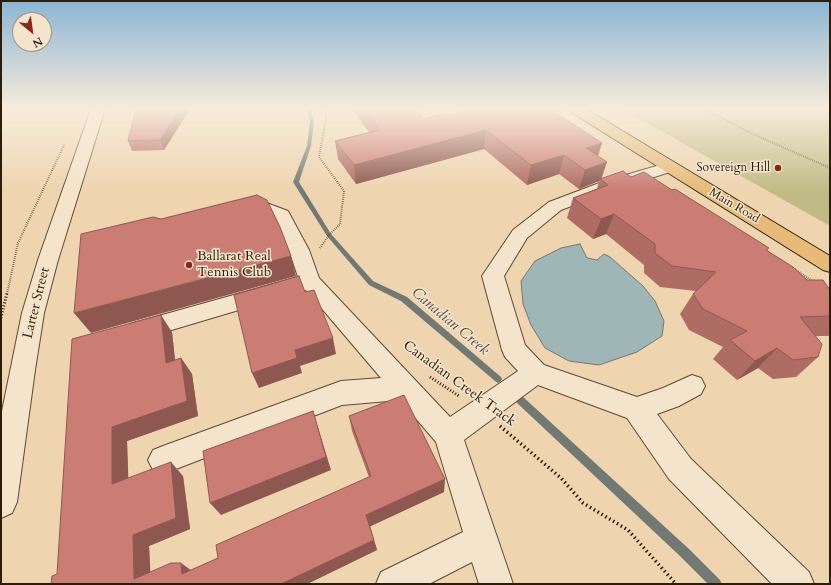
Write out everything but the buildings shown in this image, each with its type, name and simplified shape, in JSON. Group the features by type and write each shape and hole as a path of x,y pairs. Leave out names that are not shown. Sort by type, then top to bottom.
{"main road":[{"name":"Main Road","path":"620,136 830,265"}],"street":[{"name":"Larter Street","path":"1,502 22,370 33,313 48,260 89,136"},
{"path":"670,167 608,186 555,206 520,234 493,276 514,350 535,372 637,409 680,469 797,584"},
{"path":"225,218 264,208 282,215 299,250 310,281 418,382 448,435 496,584"},
{"path":"120,336 310,281"},
{"path":"448,435 535,372"},
{"path":"163,460 341,393 418,382"},
{"path":"637,409 670,398 692,386"},
{"path":"393,584 481,540"}],"path":[{"path":"317,251 329,235 340,224 344,191 319,157 323,136"},
{"path":"757,136 830,168"},
{"path":"1,318 18,243 65,143"},
{"name":"Canadian Creek Track","path":"418,382 482,411 561,478 583,503 628,530 676,584"}],"shaded area":[{"path":"671,136 830,136 830,226"}],"water":[{"path":"580,244 587,258 597,260 604,254 610,257 643,286 655,301 664,321 662,336 637,352 599,365 569,361 545,348 531,325 523,304 521,281 535,261 561,248"}],"waterway":[{"name":"Canadian Creek","path":"310,136 309,146 296,182 329,235 371,283 404,299 498,379"},
{"name":"Canadian Creek","path":"519,399 685,553 716,584"}],"place":[{"name":"Sovereign Hill","path":"778,168"},
{"name":"Ballarat Real Tennis Club","path":"189,265"}]}
